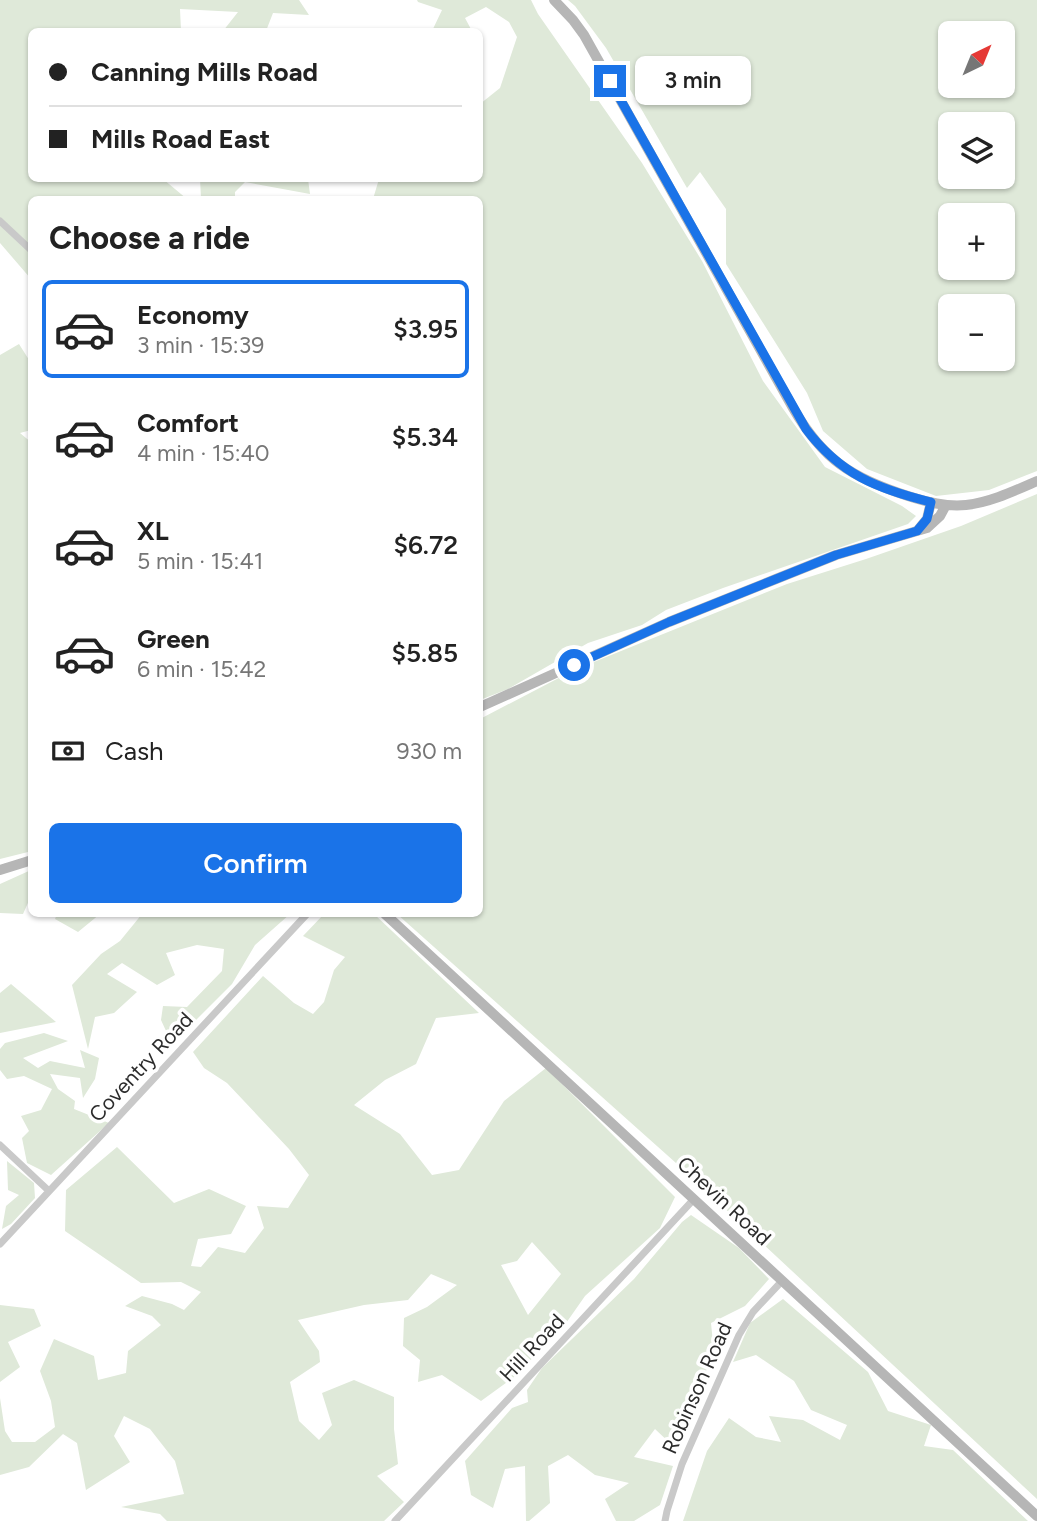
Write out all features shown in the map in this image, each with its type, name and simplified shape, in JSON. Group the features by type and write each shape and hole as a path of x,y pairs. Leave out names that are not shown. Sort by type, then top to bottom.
{"main road":[{"path":"554,0 584,35 806,429 822,449 854,474 880,486 946,505 984,502 1037,481"},
{"path":"917,531 927,519 931,502"},
{"path":"483,706 669,622 836,555 927,528 940,516 946,505"},
{"path":"0,870 28,861"},
{"name":"Chevin Road","path":"388,917 1037,1516"}],"street":[{"path":"0,221 28,247"},
{"name":"Coventry Road","path":"0,1244 304,917"},
{"path":"0,1145 49,1191"},
{"name":"Hill Road","path":"395,1521 694,1199"},
{"name":"Robinson Road","path":"666,1521 682,1464 739,1335 753,1312 782,1281"}],"green space":[{"path":"0,0 299,0 309,15 273,13 267,28 225,28 238,12 180,9 181,28 28,28 28,182 167,182 183,196 28,196 28,276 0,243"},
{"path":"417,0 531,0 642,163 702,261 763,381 825,467 902,506 916,516 908,524 666,610 642,625 588,643 508,689 483,699 483,196 374,196 378,182 483,182 483,102 500,88 517,37 509,22 486,7 465,18 470,28 433,28 442,10"},
{"path":"568,0 1037,0 1037,471 989,490 936,496 867,469 823,431 807,393 726,264 726,209 700,172 687,188 606,48"},
{"path":"200,182 245,182 235,192 235,196 201,196"},
{"path":"245,182 308,182 310,194"},
{"path":"19,344 28,358 28,431 20,433 28,440 28,852 0,859 0,355"},
{"path":"1037,494 1037,1499 676,1163 400,917 483,917 483,717 574,670 787,584 961,526"},
{"path":"28,871 28,903 23,914 0,913 0,884"},
{"path":"56,917 96,917 78,932 55,919"},
{"path":"140,917 287,917 255,945 232,984 172,1044 161,1020 163,1006 187,1007 222,971 224,949 197,945 166,953 175,975 157,985 122,963 107,974 137,992 114,1013 95,1017 88,1049 72,985 101,954 120,941"},
{"path":"321,917 377,917 479,1013 436,1018 416,1064 385,1080 354,1105 400,1134 432,1175 459,1170 504,1101 546,1068 675,1197 660,1228 585,1296 564,1326 514,1377 481,1401 442,1375 418,1382 420,1360 403,1346 404,1318 427,1307 457,1285 431,1274 408,1300 364,1305 298,1320 319,1351 320,1362 290,1382 299,1421 319,1440 332,1425 322,1393 354,1380 394,1397 398,1464 377,1476 404,1502 384,1521 167,1521 160,1514 121,1507 184,1494 175,1461 150,1429 124,1416 114,1436 130,1462 86,1490 77,1443 63,1434 29,1467 0,1475 0,1398 5,1431 12,1442 35,1442 55,1427 51,1401 40,1371 54,1339 94,1356 98,1380 126,1373 128,1351 161,1325 152,1316 125,1306 142,1296 184,1310 201,1292 181,1282 141,1283 65,1231 66,1190 117,1147 174,1203 209,1189 246,1206 231,1234 198,1239 191,1266 201,1267 218,1247 245,1253 264,1228 257,1206 288,1208 309,1175 289,1149 227,1083 204,1068 193,1052 263,976 294,1003 313,1014 324,1002 334,970 345,957 303,936","holes":["532,1242 561,1274 528,1315 501,1265 517,1261"]},
{"path":"11,984 56,1022 0,1033 0,993"},
{"path":"44,1033 68,1041 23,1058 38,1068 50,1061 85,1068 80,1050 99,1058 95,1079 83,1098 80,1078 50,1074 58,1089 75,1101 74,1109 109,1123 51,1175 27,1163 22,1138 29,1131 21,1116 41,1110 52,1089 24,1076 7,1079 0,1070 0,1049 5,1043"},
{"path":"7,1161 34,1183 35,1198 11,1224 2,1229 6,1206 19,1195 8,1190"},
{"path":"691,1215 739,1248 769,1279 745,1306 711,1323 714,1353 673,1446 655,1429 634,1457 673,1466 660,1505 634,1521 616,1521 605,1499 629,1483 595,1475 568,1455 548,1466 550,1503 529,1521 526,1521 525,1466 505,1469 493,1508 471,1495 465,1461 512,1408 528,1402 527,1390 542,1368 634,1279"},
{"path":"783,1299 868,1372 888,1411 931,1425 924,1446 953,1450 1028,1521 683,1521 707,1451 729,1418 756,1437 781,1442 769,1416 803,1420 840,1440 847,1425 811,1410 794,1381 756,1355 733,1362 750,1323"},
{"path":"0,1305 34,1309 41,1326 8,1342 20,1367 0,1382"}],"route":[{"path":"574,665 669,622 836,555 917,531 927,519 931,502 880,486 854,474 822,449 806,429 610,81"}]}
